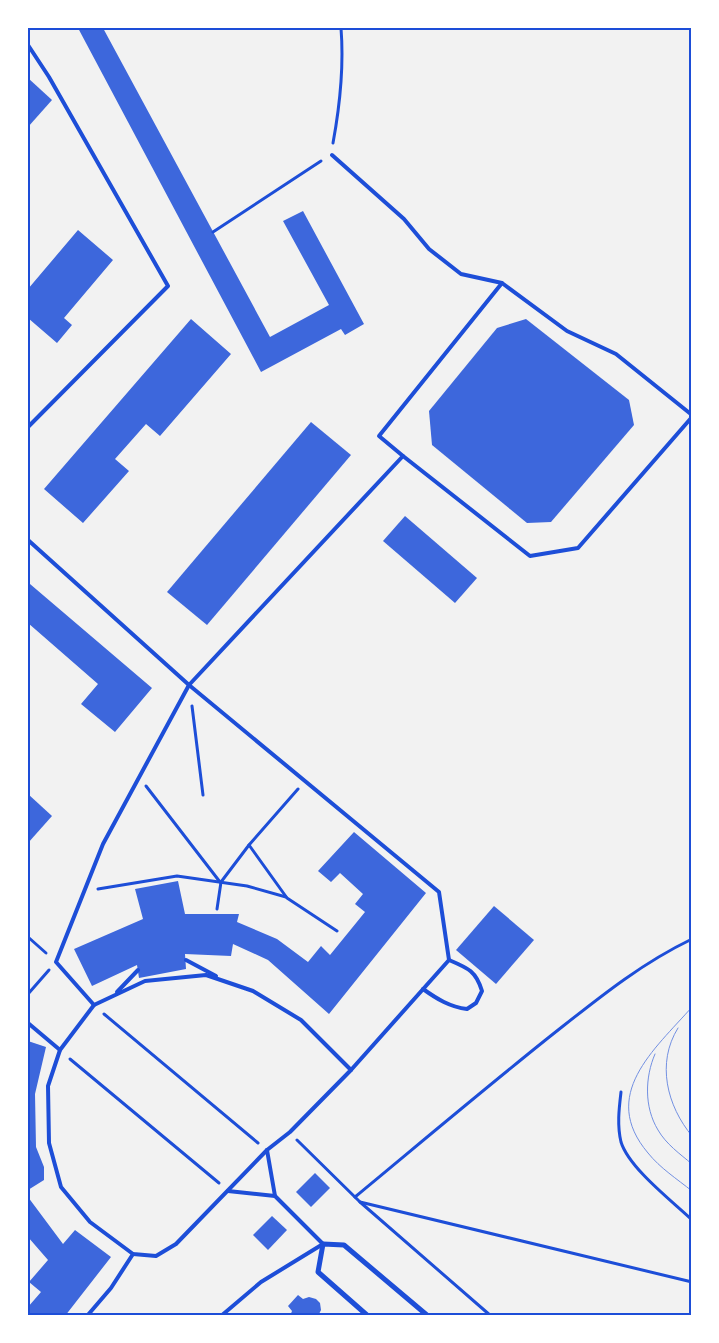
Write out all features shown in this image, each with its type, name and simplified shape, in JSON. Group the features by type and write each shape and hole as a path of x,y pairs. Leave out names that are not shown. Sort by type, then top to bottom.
{"street":[{"path":"368,1316 318,1272 323,1244 344,1245 428,1316"}],"lane":[{"path":"28,45 49,77 168,286 28,427"},
{"path":"332,155 404,219 429,249 461,274 502,283 567,331 616,354 692,416 578,548 530,556 379,436 502,283"},
{"path":"94,1005 56,962 103,844 189,685 403,456"},
{"path":"28,540 189,685 439,892 449,960"},
{"path":"186,960 229,983"},
{"path":"351,1070 301,1020 253,991 206,975 146,981 94,1005 60,1050 48,1086 49,1143 61,1187 90,1222 133,1254 156,1256 176,1244 267,1150 290,1132 351,1070 449,960"},
{"path":"423,989 454,1008 467,1009 476,1003 482,991 479,978 465,967 449,960"},
{"path":"115,994 138,970"},
{"path":"28,1022 60,1050"},
{"path":"221,1316 261,1282 323,1244 275,1196 267,1150"},
{"path":"228,1191 275,1196"},
{"path":"87,1316 111,1288 133,1254"}],"path":[{"path":"213,232 332,155 341,74 341,28"},
{"path":"189,685 204,795"},
{"path":"139,776 221,882"},
{"path":"217,910 221,882 249,845 306,781"},
{"path":"249,845 287,898"},
{"path":"84,891 177,876 247,886 287,898 337,930"},
{"path":"28,938 56,962 28,994"},
{"path":"355,1197 622,979 692,939"},
{"path":"94,1005 267,1150"},
{"path":"60,1050 228,1191"},
{"path":"621,1092 618,1121 622,1144 636,1168 692,1220"},
{"path":"290,1132 360,1202 491,1316"},
{"path":"360,1202 692,1282"}],"building":[{"path":"78,28 103,28 270,337 329,305 283,221 303,211 364,324 345,335 341,329 261,372"},
{"path":"28,78 52,100 28,127"},
{"path":"78,230 113,260 64,318 72,325 57,343 28,318 28,289"},
{"path":"191,319 231,354 160,436 146,424 115,459 129,471 83,523 44,489"},
{"path":"526,319 629,400 634,425 551,522 527,523 432,445 429,411 497,328"},
{"path":"311,422 351,455 207,625 167,592"},
{"path":"405,516 477,578 455,603 383,541"},
{"path":"30,584 152,688 115,732 81,704 98,684 28,623 28,587"},
{"path":"28,794 52,816 28,843"},
{"path":"354,832 426,893 329,1014 268,960 233,944 231,956 185,954 186,969 139,978 137,965 92,986 74,949 143,919 135,889 178,881 185,914 239,914 237,922 277,939 308,962 321,946 330,955 365,912 355,904 363,894 340,873 331,882 318,871"},
{"path":"494,906 534,940 496,984 456,950"},
{"path":"28,1041 46,1047 35,1094 36,1147 44,1167 44,1180 28,1190"},
{"path":"315,1173 330,1188 311,1207 296,1192"},
{"path":"28,1197 63,1244 75,1230 111,1257 65,1316 28,1316 28,1307 41,1292 29,1282 48,1260 28,1237"},
{"path":"272,1216 287,1230 268,1250 253,1235"},
{"path":"298,1295 303,1299 309,1297 316,1299 320,1303 320,1316 290,1316 292,1311 288,1306"}],"tram line":[{"path":"692,1007 648,1057 637,1074 630,1093 629,1112 634,1132 648,1153 663,1168 692,1191"},
{"path":"678,1028 671,1041 667,1055 667,1084 676,1111 692,1136"},
{"path":"655,1054 648,1082 648,1102 653,1121 665,1140 692,1164"}]}
